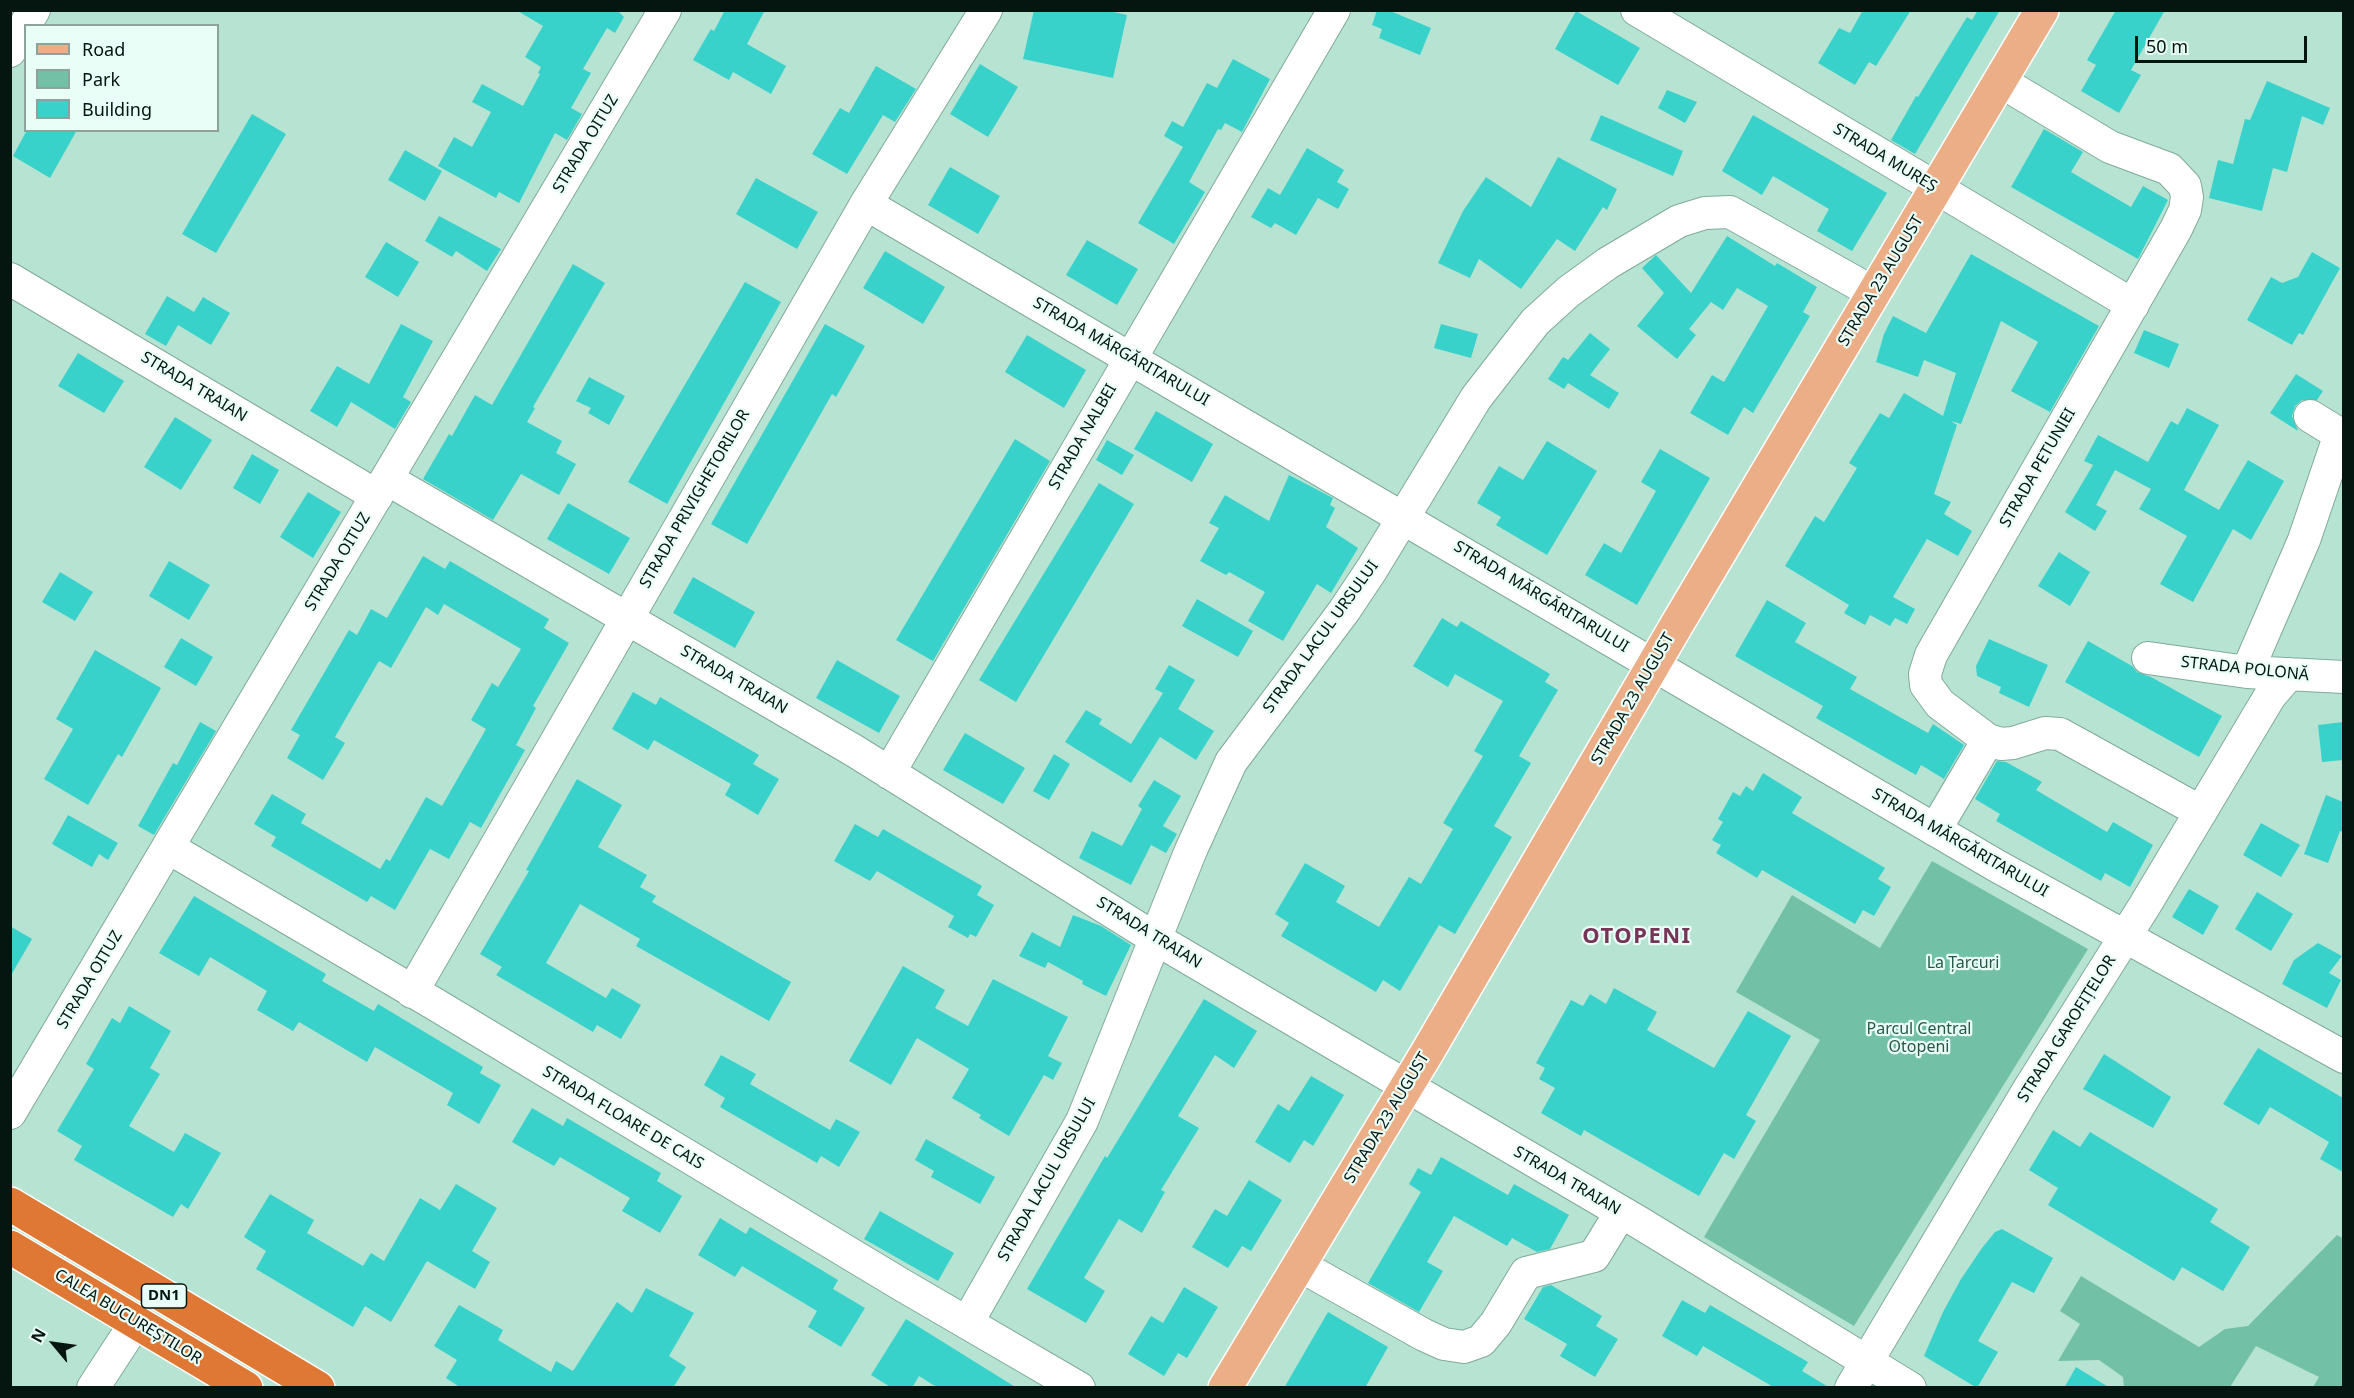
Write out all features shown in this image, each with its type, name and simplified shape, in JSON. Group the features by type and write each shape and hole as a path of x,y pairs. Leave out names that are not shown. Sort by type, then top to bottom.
{"highway":[{"name":"DN1","path":"10,1204 318,1388"},
{"name":"CALEA BUCUREȘTILOR","path":"10,1246 246,1388"}],"main road":[{"name":"STRADA 23 AUGUST","path":"1224,1388 1406,1087 1653,665 2043,10"}],"street":[{"path":"26,24 34,10"},
{"name":"STRADA OITUZ","path":"10,1113 665,10"},
{"name":"STRADA PRIVIGHETORILOR","path":"412,992 866,204 986,10"},
{"name":"STRADA NALBEI","path":"889,772 1334,10"},
{"name":"STRADA MUREȘ","path":"1637,10 2133,305"},
{"path":"10,51 24,27"},
{"name":"STRADA PETUNIEI","path":"1988,740 1960,721 1931,696 1926,685 1926,665 2133,305 2185,210 2186,186 2169,169 2110,147 2000,81"},
{"name":"STRADA MĂRGĂRITARULUI","path":"866,204 1404,516 1935,830 2343,1057"},
{"name":"STRADA LACUL URSULUI","path":"967,1323 1082,1121 1196,840 1231,762 1344,611 1476,398 1535,322 1568,292 1608,263 1679,221 1704,213 1730,212 1874,293"},
{"name":"STRADA TRAIAN","path":"10,279 382,487 627,618 889,772 1156,939 1621,1212 1859,1375 1910,1388"},
{"path":"2247,672 2304,540 2337,443 2336,432 2310,416"},
{"name":"STRADA POLONĂ","path":"2148,658 2247,672 2343,677"},
{"name":"STRADA GAROFIȚELOR","path":"1859,1375 2023,1099 2125,937 2270,696 2289,674"},
{"path":"1935,830 1988,740 2001,744 2013,743 2045,733 2060,734 2201,812"},
{"name":"STRADA FLOARE DE CAIS","path":"169,848 1079,1388"},
{"path":"1299,1264 1424,1335 1443,1344 1464,1347 1481,1341 1496,1323 1526,1273 1594,1256 1621,1212"},
{"path":"93,1388 136,1322"}],"green space":[{"name":"Parcul Central Otopeni","path":"1932,861 2088,949 1854,1326 1704,1237 1820,1040 1736,992 1792,895 1880,948"},
{"path":"2337,1235 2344,1239 2343,1387 2313,1387 2319,1377 2256,1346 2230,1387 2124,1387 2123,1377 2099,1360 2058,1361 2080,1324 2060,1311 2081,1276 2199,1347 2225,1329 2248,1326"}],"building":[{"path":"516,10 617,10 624,17 615,33 607,28 583,69 591,73 571,108 582,114 567,140 555,133 519,203 499,192 496,198 438,166 454,137 472,147 491,112 472,102 482,84 523,106 540,74 538,73 541,67 525,57 543,26"},
{"path":"725,10 765,10 747,44 786,66 771,94 733,72 729,80 693,60 711,29 714,31"},
{"path":"1034,10 1105,10 1127,15 1113,78 1023,59"},
{"path":"1377,10 1388,10 1431,28 1420,55 1379,38 1382,29 1372,25"},
{"path":"1863,10 1911,10 1876,66 1869,62 1855,85 1818,63 1839,28 1850,33"},
{"path":"1978,10 2000,10 1915,154 1891,140 1916,96 1918,97 1967,17 1972,20"},
{"path":"2116,10 2165,10 2131,70 2141,75 2119,113 2081,91 2096,65 2087,60"},
{"path":"1576,11 1640,48 1618,85 1555,49"},
{"path":"1233,59 1270,79 1242,132 1225,123 1221,130 1218,129 1189,182 1205,192 1174,244 1138,223 1183,147 1164,136 1172,121 1183,127 1207,83 1217,88"},
{"path":"980,64 1018,87 988,137 950,114"},
{"path":"876,66 916,89 895,122 883,115 847,174 812,154 840,108 849,113"},
{"path":"2267,81 2330,108 2323,125 2302,116 2287,172 2273,168 2262,211 2209,198 2218,160 2233,164 2245,119 2250,120"},
{"path":"1667,90 1697,102 1685,123 1658,108"},
{"path":"252,114 286,134 216,253 182,234"},
{"path":"1601,115 1683,151 1673,176 1590,140"},
{"path":"1753,115 1887,193 1852,251 1817,231 1829,209 1773,176 1762,195 1722,171"},
{"path":"2044,129 2083,152 2071,172 2131,207 2143,186 2168,200 2138,259 2011,187"},
{"path":"26,132 76,132 50,178 13,156"},
{"path":"1307,148 1344,170 1337,182 1349,189 1338,209 1318,198 1296,235 1275,223 1271,228 1251,217 1268,188 1280,195"},
{"path":"405,150 442,171 425,201 388,180"},
{"path":"1558,157 1617,189 1607,210 1603,207 1575,251 1557,239 1521,289 1479,259 1470,278 1438,263 1463,211 1486,177 1531,207"},
{"path":"950,167 1000,196 978,234 928,205"},
{"path":"756,178 818,212 797,249 736,214"},
{"path":"439,216 501,249 487,271 456,251 452,257 425,241"},
{"path":"1727,236 1775,266 1777,263 1817,287 1803,312 1810,316 1753,413 1744,407 1728,435 1690,413 1712,375 1724,382 1768,306 1737,288 1723,310 1711,302 1689,329 1696,335 1677,359 1637,326 1664,293 1642,268 1656,255 1691,293"},
{"path":"1087,240 1138,269 1117,305 1066,275"},
{"path":"386,242 419,262 398,297 365,277"},
{"path":"885,251 945,287 923,324 863,288"},
{"path":"2312,252 2340,268 2303,335 2299,333 2292,345 2247,320 2271,277 2282,283 2298,277"},
{"path":"1971,254 2099,326 2050,412 2011,391 2038,342 2001,321 1961,424 1951,421 1957,425 1934,494 1951,502 1944,514 1972,531 1958,556 1927,539 1893,597 1915,609 1907,624 1895,618 1890,626 1870,615 1865,625 1844,613 1849,605 1785,566 1815,516 1824,522 1857,468 1849,463 1880,413 1889,418 1904,393 1943,416 1956,373 1924,360 1918,377 1876,362 1884,334 1893,316 1926,333"},
{"path":"573,264 605,283 533,407 535,408 527,422 562,441 556,453 576,464 559,495 521,474 493,520 423,479 449,434 452,436 475,395 492,405"},
{"path":"745,282 781,302 667,504 628,482"},
{"path":"167,296 194,312 203,297 230,313 211,345 178,325 166,346 145,334"},
{"path":"401,324 433,341 403,397 411,402 395,429 351,402 337,427 310,411 337,366 369,384"},
{"path":"825,324 865,346 836,397 832,394 747,544 711,524"},
{"path":"1441,324 1478,334 1471,358 1434,348"},
{"path":"2144,330 2179,344 2169,368 2134,353"},
{"path":"1590,333 1610,349 1590,375 1619,393 1609,409 1568,383 1564,389 1548,379 1563,357 1568,360"},
{"path":"1027,335 1086,370 1064,408 1005,372"},
{"path":"78,353 124,381 104,413 58,386"},
{"path":"2296,374 2323,391 2317,400 2302,400 2295,406 2292,416 2298,431 2270,413"},
{"path":"589,377 625,396 609,425 588,413 591,408 576,401"},
{"path":"2187,408 2219,425 2184,490 2219,510 2248,460 2284,481 2251,540 2233,529 2193,602 2160,584 2187,536 2139,509 2151,489 2115,470 2096,505 2107,511 2095,531 2065,512 2093,465 2084,461 2098,435 2148,462 2171,421 2178,425"},
{"path":"1156,411 1213,444 1192,482 1134,449"},
{"path":"175,417 212,440 181,490 144,467"},
{"path":"1015,439 1050,461 933,661 896,640"},
{"path":"1107,440 1134,455 1122,475 1096,460"},
{"path":"1547,441 1597,471 1547,555 1496,525 1501,517 1477,503 1499,466 1523,480"},
{"path":"1660,449 1710,478 1637,605 1585,575 1604,543 1621,553 1656,491 1641,482"},
{"path":"252,454 279,470 260,504 233,488"},
{"path":"1289,475 1333,498 1330,505 1335,508 1326,527 1358,548 1331,593 1317,584 1283,641 1248,621 1265,592 1229,572 1226,575 1200,561 1219,528 1209,523 1225,495 1269,521"},
{"path":"1099,483 1134,504 1016,702 979,680"},
{"path":"308,492 341,512 313,558 280,537"},
{"path":"568,503 630,538 609,574 547,539"},
{"path":"2059,552 2090,572 2070,606 2038,586"},
{"path":"423,556 445,569 450,561 549,619 544,628 569,643 533,706 536,708 516,745 525,750 481,828 470,822 449,859 430,849 395,910 371,896 367,902 271,846 276,837 254,824 272,794 306,814 301,823 380,869 386,859 390,861 426,797 442,806 486,729 471,720 492,683 498,687 521,649 444,604 438,615 426,607 391,668 379,661 335,737 345,743 323,780 287,758 300,735 291,730 349,630 357,635 371,609 387,618"},
{"path":"169,561 210,585 189,620 149,596"},
{"path":"60,572 93,592 75,621 42,602"},
{"path":"693,577 755,612 735,648 673,613"},
{"path":"1197,599 1253,631 1238,657 1182,626"},
{"path":"1767,600 1806,623 1795,642 1857,677 1850,689 1928,733 1933,724 1964,745 1944,779 1921,765 1916,775 1816,718 1823,706 1735,656"},
{"path":"1442,618 1457,627 1461,621 1550,674 1545,682 1558,690 1519,756 1531,763 1494,826 1512,837 1455,934 1439,925 1400,991 1383,980 1376,992 1281,936 1289,923 1275,914 1305,863 1345,886 1336,902 1379,927 1409,877 1421,884 1453,829 1443,823 1483,756 1474,751 1503,701 1455,674 1448,687 1413,666"},
{"path":"181,638 213,657 196,686 164,667"},
{"path":"1989,639 2048,665 2029,707 1999,693 2001,687 1977,676 1976,666"},
{"path":"2088,641 2132,666 2137,672 2151,677 2222,716 2199,757 2065,682"},
{"path":"95,650 161,688 122,757 118,754 88,805 44,779 73,729 56,719"},
{"path":"837,660 900,696 879,733 816,698"},
{"path":"1169,665 1195,680 1178,709 1214,731 1196,760 1160,737 1131,783 1065,742 1086,710 1102,719 1099,724 1131,744 1163,693 1155,689"},
{"path":"633,692 656,705 660,697 759,755 753,764 779,779 758,815 725,795 731,784 654,740 648,750 612,729"},
{"path":"200,722 216,731 154,835 138,826 173,763 177,765"},
{"path":"2343,722 2343,760 2322,762 2318,725"},
{"path":"965,733 1025,768 1003,804 943,770"},
{"path":"1054,754 1070,764 1049,800 1033,791"},
{"path":"1997,761 2006,762 2042,782 2036,790 2107,832 2113,822 2153,845 2130,887 2105,873 2101,881 1996,821 2000,814 1975,799"},
{"path":"1763,773 1802,797 1792,813 1885,868 1878,879 1891,887 1874,916 1863,910 1855,924 1762,870 1757,878 1716,853 1721,845 1712,840 1723,822 1718,819 1733,792 1740,796 1746,786 1753,791"},
{"path":"577,779 622,805 598,847 647,875 640,887 656,896 652,902 791,982 769,1021 636,946 640,939 580,904 546,963 606,998 612,988 641,1005 621,1039 597,1025 593,1032 496,975 502,967 480,954 529,871 526,870"},
{"path":"1154,780 1181,796 1163,826 1177,834 1166,853 1151,845 1131,885 1079,858 1092,831 1122,846 1142,809 1138,806"},
{"path":"2326,795 2343,802 2343,832 2340,831 2328,863 2304,854"},
{"path":"68,815 118,843 108,860 99,854 92,867 52,844"},
{"path":"2261,823 2300,845 2281,877 2243,855"},
{"path":"855,824 878,837 883,829 982,886 977,895 994,905 976,937 970,934 968,938 948,927 954,916 877,871 870,881 834,861"},
{"path":"2189,889 2219,906 2203,935 2172,917"},
{"path":"2257,892 2293,914 2271,951 2235,929"},
{"path":"194,896 326,974 322,981 374,1011 378,1004 483,1067 480,1073 501,1085 479,1124 447,1105 453,1093 375,1047 367,1062 299,1022 293,1031 257,1010 267,991 210,957 199,976 159,953"},
{"path":"1073,915 1101,926 1131,945 1106,996 1048,962 1045,968 1019,956 1032,932 1060,947"},
{"path":"10,926 32,939 10,977"},
{"path":"2318,943 2342,956 2329,973 2341,980 2327,1008 2282,984 2294,960"},
{"path":"903,966 945,990 935,1008 968,1026 993,979 1068,1017 1048,1056 1062,1063 1053,1080 1044,1075 1009,1136 979,1118 981,1115 952,1098 969,1069 917,1038 891,1085 849,1061"},
{"path":"1614,988 1657,1012 1647,1030 1714,1068 1748,1011 1791,1036 1746,1115 1756,1121 1734,1159 1724,1153 1699,1196 1584,1130 1581,1136 1541,1113 1555,1088 1539,1079 1545,1068 1536,1063 1571,1000 1583,1006 1590,994 1606,1004"},
{"path":"1204,999 1257,1031 1234,1068 1215,1055 1178,1116 1199,1128 1161,1190 1165,1192 1142,1233 1119,1219 1084,1278 1105,1291 1086,1323 1027,1289 1105,1156 1107,1158"},
{"path":"129,1006 171,1031 150,1068 160,1074 129,1126 174,1152 185,1133 221,1153 188,1209 181,1204 173,1217 74,1160 82,1146 57,1131 94,1069 86,1064 112,1018 120,1023"},
{"path":"2258,1048 2343,1098 2343,1172 2320,1159 2329,1142 2270,1107 2259,1125 2223,1104"},
{"path":"2104,1054 2171,1097 2153,1128 2083,1089"},
{"path":"721,1055 756,1074 750,1084 830,1130 836,1119 860,1132 839,1167 821,1156 817,1163 720,1107 725,1098 704,1085"},
{"path":"1311,1076 1344,1095 1313,1146 1304,1140 1290,1163 1255,1142 1278,1104 1289,1111"},
{"path":"532,1108 563,1126 567,1118 661,1173 657,1181 682,1196 660,1233 622,1211 630,1198 560,1157 554,1166 512,1142"},
{"path":"2053,1130 2080,1147 2090,1132 2218,1209 2210,1222 2250,1247 2223,1291 2182,1267 2174,1281 2048,1205 2058,1188 2029,1170"},
{"path":"926,1139 995,1177 980,1204 931,1177 934,1171 915,1160"},
{"path":"1441,1157 1508,1195 1514,1184 1569,1215 1550,1249 1537,1252 1512,1238 1507,1246 1454,1216 1427,1262 1443,1271 1419,1312 1368,1283 1421,1192 1409,1184 1418,1168 1431,1175"},
{"path":"1249,1180 1282,1200 1251,1251 1242,1246 1228,1268 1192,1247 1215,1209 1227,1216"},
{"path":"456,1184 497,1208 472,1251 490,1262 475,1289 427,1261 391,1322 365,1306 353,1327 256,1269 266,1251 244,1237 270,1194 314,1220 307,1233 363,1266 371,1253 384,1261 420,1198 440,1210"},
{"path":"880,1211 954,1253 938,1281 864,1239"},
{"path":"720,1218 746,1234 750,1227 838,1280 833,1289 865,1308 841,1347 808,1327 817,1311 742,1266 735,1277 698,1255"},
{"path":"2002,1229 2053,1258 2034,1293 2012,1282 1978,1341 1998,1352 1977,1388 1924,1356 1943,1312 1961,1279 1995,1232"},
{"path":"1551,1285 1602,1316 1596,1326 1618,1339 1595,1377 1560,1356 1567,1344 1524,1319 1543,1287"},
{"path":"1184,1287 1218,1307 1187,1358 1178,1353 1164,1376 1128,1354 1151,1316 1163,1323"},
{"path":"646,1288 694,1313 669,1356 686,1367 673,1388 461,1388 446,1378 457,1360 434,1346 459,1305 503,1330 498,1340 551,1372 556,1361 573,1371 617,1302 632,1313"},
{"path":"1682,1300 1705,1313 1710,1305 1808,1362 1802,1371 1830,1388 1775,1388 1703,1346 1697,1356 1662,1336"},
{"path":"1328,1312 1388,1347 1365,1388 1284,1388"},
{"path":"906,1319 1017,1388 938,1388 919,1376 912,1388 892,1388 871,1375"},
{"path":"2076,1367 2110,1388 2064,1388"}],"district":[{"name":"OTOPENI","path":"1637,937"}],"park label":[{"name":"La Țarcuri","path":"1963,963"}]}
